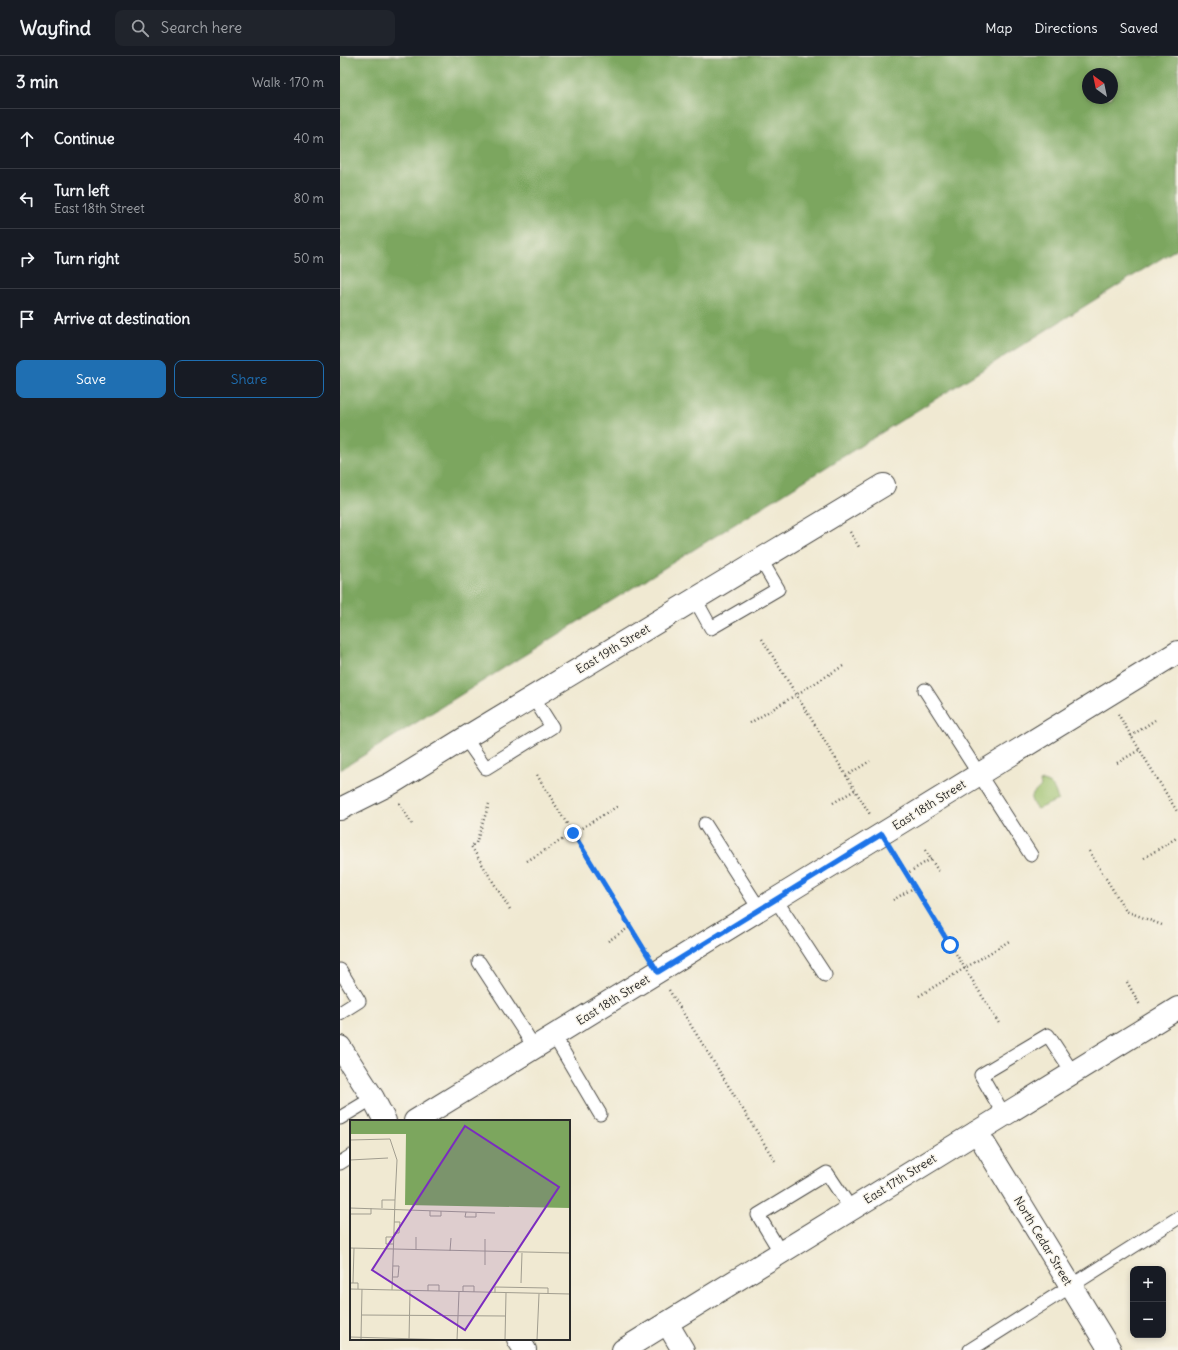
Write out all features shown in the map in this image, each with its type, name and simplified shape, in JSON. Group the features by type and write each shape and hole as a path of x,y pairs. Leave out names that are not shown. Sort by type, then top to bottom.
{"street":[{"name":"East 19th Street","path":"340,808 392,783 884,485"},
{"name":"East 18th Street","path":"417,1120 1178,652"},
{"name":"East 17th Street","path":"623,1350 1178,1008"},
{"path":"341,1050 373,1098 384,1120"},
{"name":"North Cedar Street","path":"977,1132 1110,1350"},
{"path":"667,1323 683,1350"},
{"path":"519,1340 525,1350"}],"lane":[{"path":"695,600 711,628 778,589 761,560"},
{"path":"926,690 1031,855"},
{"path":"465,738 486,768 552,727 533,697"},
{"path":"705,824 825,975"},
{"path":"480,962 535,1048"},
{"path":"340,970 359,1001 340,1014"},
{"path":"1004,1115 981,1075 1048,1035 1073,1073"},
{"path":"554,1036 600,1114"},
{"path":"340,1118 373,1098"},
{"path":"340,1163 350,1157"},
{"path":"781,1253 758,1215 827,1173 852,1209"},
{"path":"970,1350 1178,1218"}],"path":[{"path":"847,528 860,547"},
{"path":"762,638 1000,1025"},
{"path":"750,723 843,666"},
{"path":"1106,696 1178,812"},
{"path":"1131,736 1155,720"},
{"path":"1116,764 1139,750"},
{"path":"846,776 870,761"},
{"path":"537,775 775,1161"},
{"path":"833,803 855,790"},
{"path":"398,802 412,824"},
{"path":"489,804 476,843 471,846 511,910"},
{"path":"527,860 618,806"},
{"path":"1144,858 1178,837"},
{"path":"925,850 939,872"},
{"path":"1090,851 1126,911 1162,925"},
{"path":"906,874 931,859"},
{"path":"893,900 915,887"},
{"path":"608,941 630,927"},
{"path":"920,996 1011,940"},
{"path":"1127,982 1142,1007"}],"green space":[{"path":"340,56 1178,56 1178,248 340,770"},
{"path":"1043,781 1052,786 1058,800 1037,809 1031,799 1033,794 1041,786 1040,782"}],"route":[{"path":"573,833 658,972 882,834 950,945"}]}
